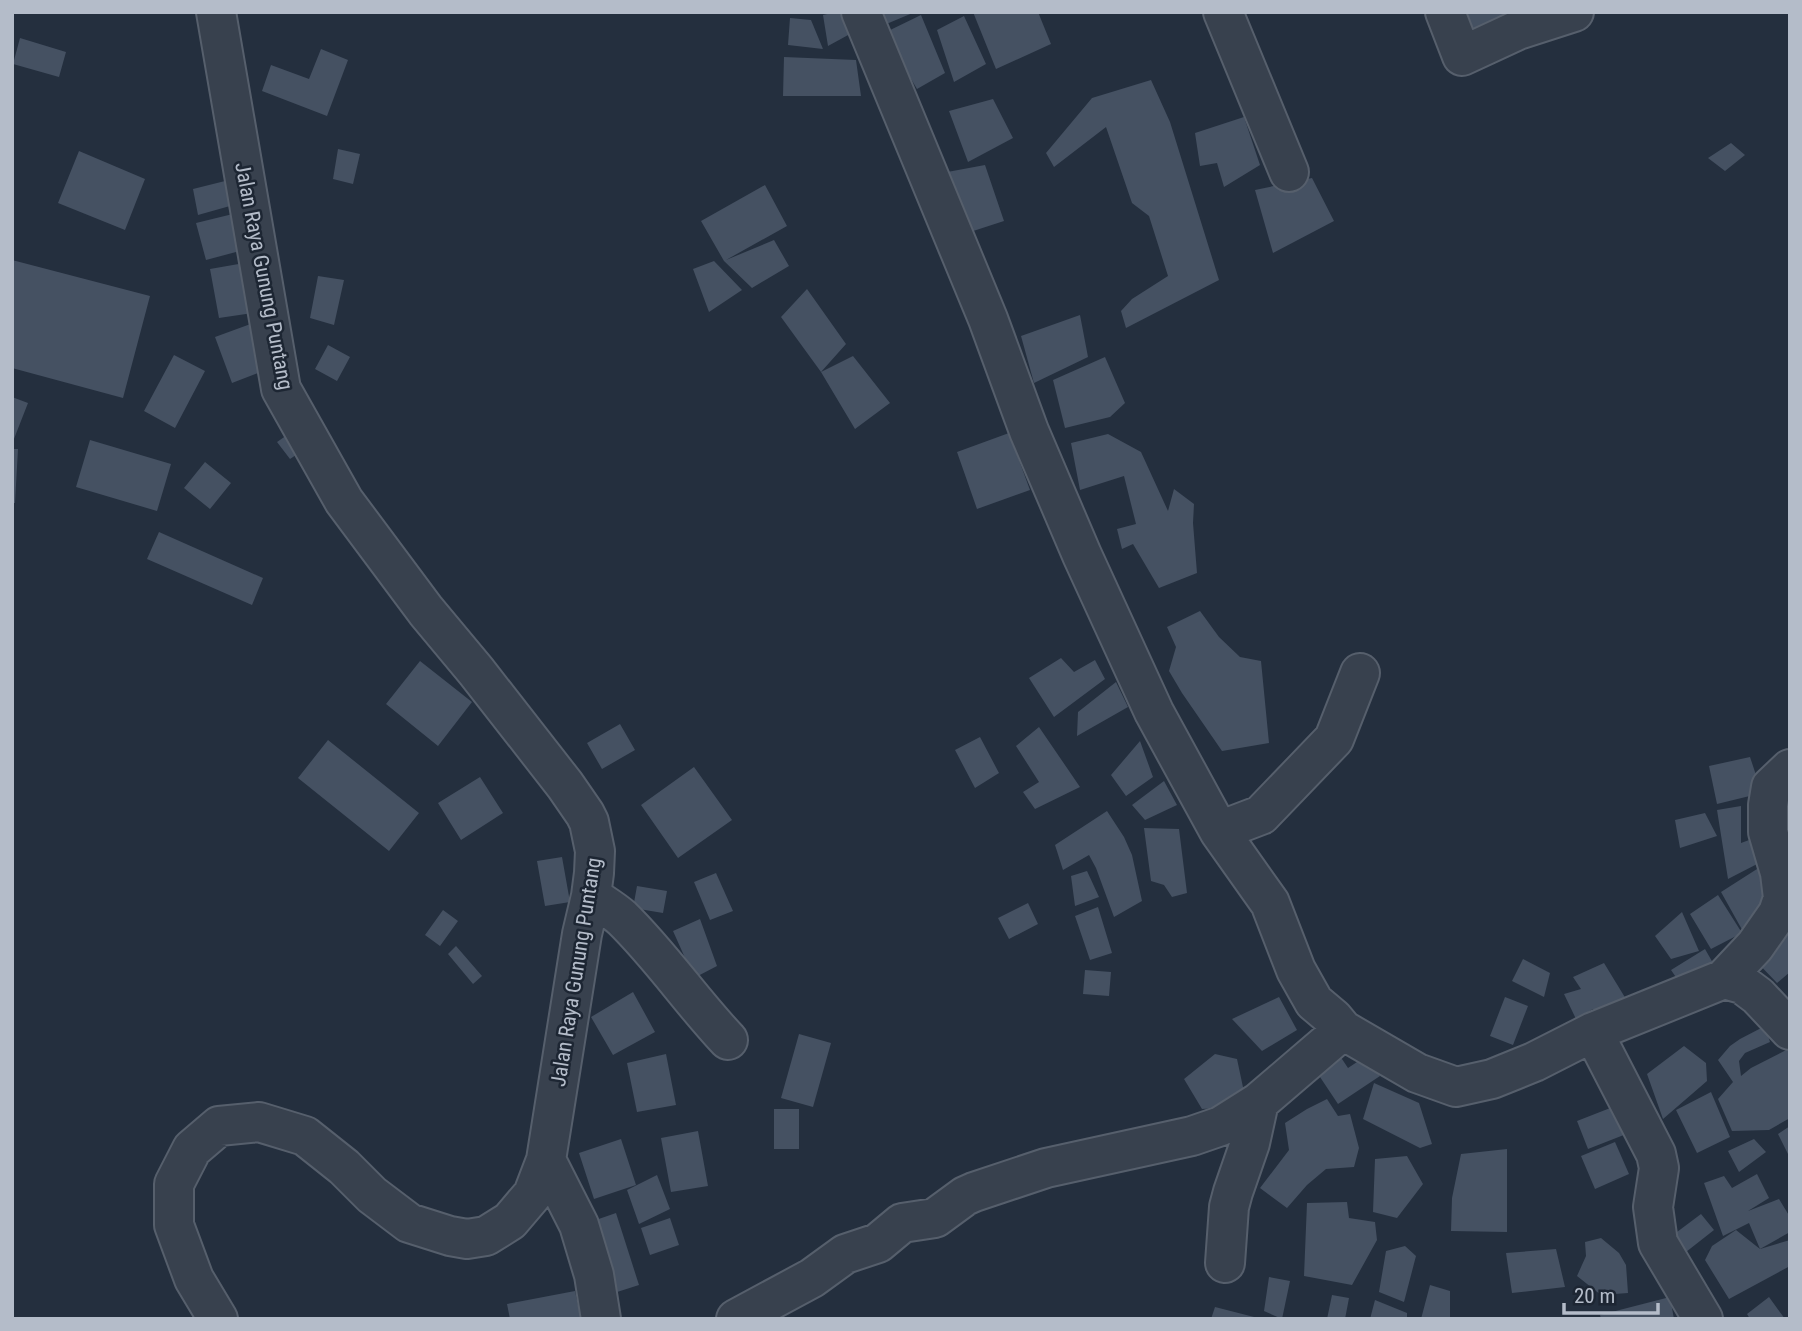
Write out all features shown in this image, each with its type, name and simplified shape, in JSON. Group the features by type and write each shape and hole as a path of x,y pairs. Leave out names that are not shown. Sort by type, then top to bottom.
{"street":[{"name":"Jalan Raya Gunung Puntang","path":"216,12 281,389 344,501 426,611 509,713 585,814 595,851 591,896 582,934 547,1160 533,1194 509,1221 486,1236 467,1239 450,1236 409,1223 372,1195 344,1167 305,1136 259,1122 219,1126 192,1149 174,1184 174,1225 194,1279 218,1319"},
{"path":"861,12 988,319 1029,431 1154,712 1219,831 1270,903 1296,970 1314,1002 1343,1030 1417,1073 1455,1087 1492,1079 1534,1062 1593,1032 1724,979 1755,946 1777,913 1783,898 1780,873 1768,832 1768,805 1771,787 1790,769"},
{"path":"1445,12 1462,56 1518,30 1574,12"},
{"path":"1235,15 1289,172"},
{"path":"1219,831 1261,815 1334,739 1360,673"},
{"path":"591,896 620,916 669,969 728,1040"},
{"path":"1724,979 1741,984 1758,996 1790,1030"},
{"path":"736,1319 812,1278 845,1254 878,1243 902,1223 935,1218 974,1192 1046,1168 1192,1136 1221,1126 1259,1102 1343,1030"},
{"path":"1593,1032 1656,1154 1659,1168 1653,1207 1658,1243 1703,1319"},
{"path":"1225,1263 1229,1207 1250,1143 1259,1102"},
{"path":"547,1160 579,1225 594,1275 601,1319"}],"building":[{"path":"846,12 850,34 828,46 823,15"},
{"path":"878,12 915,12 884,25"},
{"path":"973,12 1038,12 1051,44 996,69"},
{"path":"1452,12 1515,12 1518,21 1461,33"},
{"path":"921,15 945,73 917,89 884,33"},
{"path":"964,16 986,64 954,82 937,30"},
{"path":"790,18 811,20 823,49 788,45"},
{"path":"20,38 66,52 59,77 13,64"},
{"path":"321,49 348,60 327,116 262,91 271,65 309,79"},
{"path":"784,57 856,60 861,96 783,96"},
{"path":"1151,80 1170,122 1219,280 1126,328 1121,311 1132,299 1168,276 1149,216 1132,203 1106,127 1054,167 1046,153 1092,98"},
{"path":"993,99 1013,138 968,162 949,111"},
{"path":"1244,117 1260,165 1224,187 1217,163 1200,166 1195,133"},
{"path":"1731,143 1745,155 1725,171 1708,158"},
{"path":"338,149 360,154 353,184 333,179"},
{"path":"79,151 145,179 125,230 58,203"},
{"path":"985,165 1004,221 964,234 942,173"},
{"path":"1312,178 1334,221 1273,253 1255,190"},
{"path":"225,181 230,206 198,215 193,189"},
{"path":"765,185 787,226 726,260 774,240 789,266 752,288 724,261 701,221"},
{"path":"241,212 251,248 206,260 196,223"},
{"path":"12,260 150,296 123,398 12,368"},
{"path":"714,261 742,290 709,312 693,269"},
{"path":"250,262 259,312 219,318 210,269"},
{"path":"318,276 344,280 334,325 310,318"},
{"path":"807,289 846,344 821,372 781,317"},
{"path":"1080,315 1088,357 1034,383 1021,336"},
{"path":"256,322 274,367 232,383 215,337"},
{"path":"328,345 350,357 337,381 315,369"},
{"path":"174,355 205,371 175,428 144,411"},
{"path":"853,356 890,403 855,429 821,372"},
{"path":"1105,357 1125,403 1110,417 1065,428 1053,380"},
{"path":"12,397 28,403 12,444"},
{"path":"290,433 302,451 290,459 277,442"},
{"path":"1009,433 1030,490 977,509 957,452"},
{"path":"1108,434 1141,452 1168,511 1174,489 1194,504 1197,573 1159,588 1133,544 1122,549 1117,529 1136,524 1124,476 1080,490 1071,443"},
{"path":"90,440 171,464 157,511 76,487"},
{"path":"12,449 18,449 15,503 12,503"},
{"path":"205,462 231,483 210,509 184,488"},
{"path":"159,532 263,578 252,605 147,559"},
{"path":"1200,611 1219,637 1240,657 1261,661 1269,743 1222,751 1169,671 1176,647 1167,627"},
{"path":"1061,658 1074,672 1095,660 1105,679 1054,717 1029,678"},
{"path":"420,661 472,702 438,746 386,704"},
{"path":"1116,682 1128,707 1077,736 1078,712"},
{"path":"620,724 635,750 602,769 587,743"},
{"path":"1039,727 1080,787 1035,809 1023,792 1039,782 1016,746"},
{"path":"980,737 999,773 975,788 955,750"},
{"path":"328,740 419,813 389,851 298,778"},
{"path":"1140,741 1153,777 1126,796 1111,775"},
{"path":"1750,757 1762,793 1717,804 1709,766"},
{"path":"694,767 732,820 678,858 641,805"},
{"path":"480,777 503,813 461,840 438,803"},
{"path":"1164,781 1177,805 1145,820 1132,805"},
{"path":"1741,806 1741,843 1760,836 1763,861 1728,879 1717,810"},
{"path":"1107,811 1132,855 1142,901 1114,917 1089,855 1063,870 1055,845"},
{"path":"1705,813 1717,836 1680,848 1675,820"},
{"path":"1144,828 1179,829 1187,893 1172,897 1164,885 1151,881"},
{"path":"562,857 570,902 545,906 537,861"},
{"path":"1757,869 1766,879 1775,908 1745,935 1721,892"},
{"path":"1087,871 1099,897 1075,906 1071,876"},
{"path":"716,873 733,911 710,920 694,882"},
{"path":"637,886 667,891 663,913 633,908"},
{"path":"1718,895 1742,933 1711,949 1690,914"},
{"path":"1028,903 1038,924 1009,939 998,918"},
{"path":"1098,907 1112,953 1090,960 1075,916"},
{"path":"443,910 458,921 440,946 425,935"},
{"path":"1682,912 1699,951 1671,959 1655,936"},
{"path":"1790,916 1790,972 1777,983 1754,959"},
{"path":"700,919 717,966 694,978 673,931"},
{"path":"456,946 482,976 473,984 448,954"},
{"path":"1705,949 1713,963 1682,986 1671,970"},
{"path":"1523,959 1550,973 1544,997 1512,981"},
{"path":"1604,963 1629,1004 1600,1016 1593,1009 1576,1019 1564,994 1581,989 1573,977"},
{"path":"1085,970 1111,972 1109,996 1083,994"},
{"path":"633,992 655,1032 613,1055 591,1017"},
{"path":"1279,997 1297,1030 1262,1051 1232,1019"},
{"path":"1505,997 1528,1006 1513,1045 1490,1036"},
{"path":"1765,1026 1770,1042 1745,1053 1739,1061 1741,1076 1790,1048 1790,1118 1769,1130 1732,1131 1718,1099 1733,1082 1718,1060 1730,1046"},
{"path":"799,1034 831,1043 813,1107 781,1098"},
{"path":"1684,1046 1706,1063 1707,1081 1663,1119 1647,1074"},
{"path":"1336,1050 1348,1068 1366,1056 1380,1076 1338,1104 1312,1065"},
{"path":"666,1054 676,1105 637,1112 627,1063"},
{"path":"1215,1054 1237,1059 1247,1106 1202,1109 1184,1079"},
{"path":"1374,1083 1419,1103 1432,1144 1420,1148 1363,1119"},
{"path":"1711,1092 1730,1137 1697,1153 1676,1110"},
{"path":"1327,1099 1338,1116 1350,1114 1359,1148 1354,1167 1326,1169 1307,1185 1287,1208 1260,1188 1289,1150 1285,1123"},
{"path":"1623,1103 1634,1131 1588,1149 1577,1121"},
{"path":"774,1109 799,1109 799,1149 774,1149"},
{"path":"1790,1126 1790,1158 1778,1134"},
{"path":"698,1131 708,1186 671,1192 661,1138"},
{"path":"621,1139 636,1185 594,1199 579,1153"},
{"path":"1754,1139 1766,1152 1739,1172 1728,1151"},
{"path":"1615,1142 1629,1174 1595,1189 1581,1156"},
{"path":"1507,1149 1507,1232 1451,1231 1452,1198 1461,1154"},
{"path":"1407,1156 1423,1184 1397,1218 1373,1212 1375,1159"},
{"path":"1757,1174 1769,1198 1748,1211 1779,1199 1790,1217 1790,1232 1760,1249 1749,1223 1723,1236 1704,1183 1724,1176 1732,1188"},
{"path":"657,1175 670,1209 639,1224 627,1190"},
{"path":"1347,1202 1349,1218 1375,1222 1377,1240 1352,1285 1304,1276 1307,1203"},
{"path":"616,1213 639,1285 614,1293 590,1222"},
{"path":"1701,1214 1714,1230 1686,1252 1673,1235"},
{"path":"670,1218 679,1245 650,1255 641,1228"},
{"path":"1736,1230 1760,1249 1790,1240 1790,1266 1729,1299 1705,1260 1712,1246"},
{"path":"1601,1238 1619,1253 1626,1265 1628,1293 1601,1295 1577,1276 1586,1256 1585,1242"},
{"path":"1405,1246 1416,1256 1404,1302 1379,1292 1386,1251"},
{"path":"1556,1249 1565,1287 1512,1293 1506,1253"},
{"path":"1269,1277 1290,1281 1282,1319 1264,1311"},
{"path":"1430,1285 1450,1291 1450,1319 1421,1319"},
{"path":"575,1291 581,1319 510,1319 507,1304"},
{"path":"1332,1295 1349,1298 1345,1319 1327,1319"},
{"path":"1670,1297 1674,1319 1601,1319 1600,1315"},
{"path":"1769,1297 1785,1319 1750,1319 1747,1314"},
{"path":"1375,1300 1407,1313 1407,1319 1370,1319"},
{"path":"1215,1307 1258,1318 1258,1319 1211,1319"}]}
